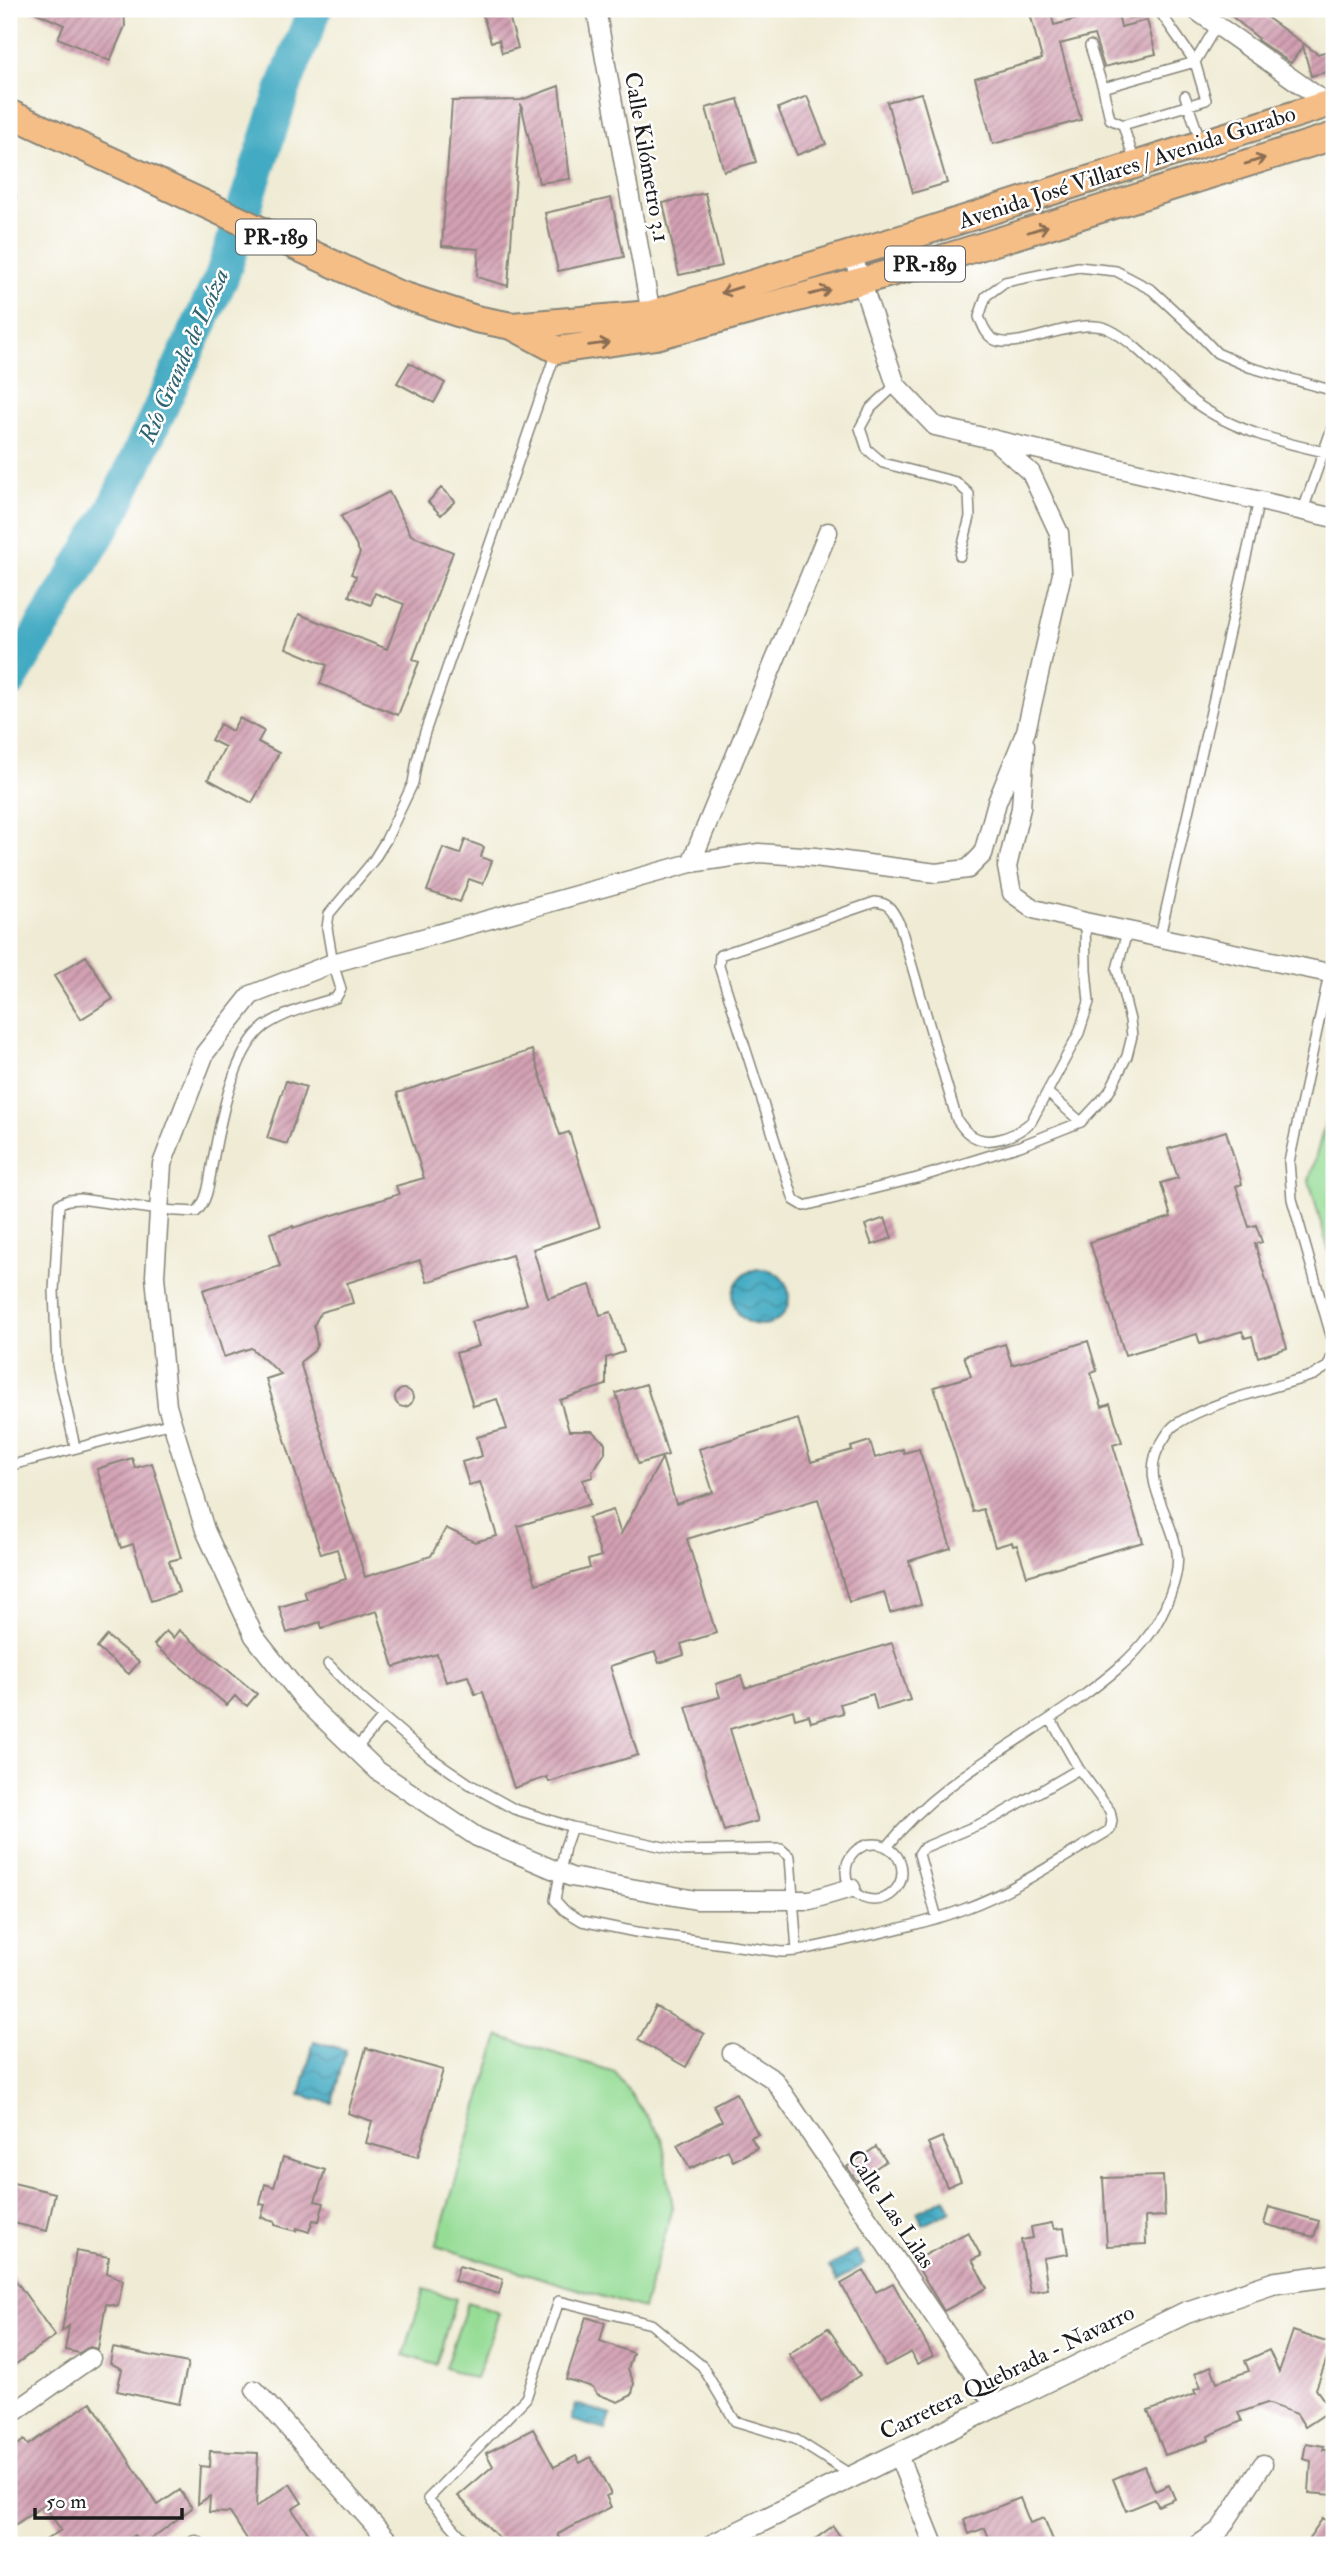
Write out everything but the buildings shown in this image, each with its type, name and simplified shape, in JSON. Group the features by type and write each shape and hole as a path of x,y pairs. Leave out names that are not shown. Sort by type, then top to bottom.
{"main road":[{"name":"Avenida José Villares / Avenida Gurabo","path":"9,113 396,293 476,319 512,326 651,314 1332,104"},
{"name":"Avenida José Villares / Avenida Gurabo","path":"512,326 556,350 656,336 941,259 1334,136"}],"street":[{"name":"Calle Kilómetro 3.1","path":"596,9 651,314"},
{"path":"1194,9 1332,104"},
{"path":"852,254 896,385 935,426 1334,517"},
{"path":"993,439 1031,473 1059,533 1062,574 1026,731 1021,808 1007,867 1012,893 1034,909 1127,932 1160,936 1329,974"},
{"path":"691,863 828,531"},
{"path":"850,1888 810,1900 696,1900 559,1873 477,1837 378,1772 306,1702 254,1636 205,1530 167,1406 155,1276 162,1164 205,1053 251,995 332,964 691,863 759,853 815,857 936,873 968,869 983,854 997,802 1026,731"},
{"name":"Calle Las Lilas","path":"732,2053 774,2080 996,2407"},
{"name":"Carretera Quebrada - Navarro","path":"713,2545 1185,2314 1274,2283 1334,2275"},
{"path":"9,2416 91,2358"},
{"path":"255,2390 392,2545"},
{"path":"898,2455 934,2545"},
{"path":"1198,2545 1220,2530 1263,2464"}],"lane":[{"path":"1090,46 1110,119 1123,125 1163,113 1187,101 1206,100 1195,62 1158,9 1130,13"},
{"path":"1103,89 1152,79 1195,62 1217,25"},
{"path":"1187,101 1201,144"},
{"path":"1159,103 1163,113"},
{"path":"1135,109 1138,120"},
{"path":"1123,125 1136,164"},
{"path":"1329,453 1246,430 1214,416 1111,330 1083,325 1013,341 995,341 986,333 979,317 986,296 1005,282 1078,267 1116,271 1152,290 1217,353 1260,370 1334,391"},
{"path":"75,1447 57,1364 54,1291 59,1204 80,1199 159,1210 196,1212 205,1199 236,1070 263,1028 294,1011 336,998 341,989 332,964 327,928 329,914 373,861 413,783 416,760 425,732 556,350"},
{"path":"896,385 871,408 860,428 867,449 883,463 956,482 969,494 970,517 960,556"},
{"path":"1303,510 1329,453 1334,422"},
{"path":"1160,936 1259,500"},
{"path":"1086,922 1089,1002 1079,1033 1031,1122 1022,1130 992,1141 981,1140 968,1133 957,1120 900,925 890,906 875,902 720,955 719,965 791,1193 799,1204 804,1206 818,1203 917,1178 1020,1146 1082,1122 1109,1092 1132,1036 1117,969 1127,932"},
{"path":"887,1847 906,1822 943,1790 1051,1720 1119,1669 1150,1634 1174,1585 1178,1553 1152,1478 1156,1452 1173,1426 1201,1411 1314,1375 1328,1366 1334,1348 1292,1199 1289,1161 1334,951"},
{"path":"1048,1093 1082,1122"},
{"path":"12,1465 173,1423"},
{"path":"328,1664 383,1717 430,1757 471,1785 514,1809 572,1828 682,1851 781,1849 790,1857 797,1951"},
{"path":"355,1749 383,1717"},
{"path":"572,1828 565,1847 555,1900 564,1910 582,1920 636,1932 782,1952 797,1951 964,1909 1011,1888 1110,1830 1110,1811 1079,1769 1051,1720"},
{"path":"937,1917 919,1854 923,1848 994,1818 1079,1769"},
{"path":"871,1844 887,1847 900,1858 902,1880 897,1890 888,1898 866,1900 850,1888 846,1875 847,1864 852,1854 860,1847 871,1844"},
{"path":"469,2545 428,2499 526,2398 559,2301 651,2324 702,2366 735,2421 795,2439 855,2477"}],"green space":[{"path":"1334,1091 1334,1276 1328,1272 1333,1266 1309,1181"},
{"path":"499,2036 615,2072 662,2138 673,2208 643,2309 436,2246"},
{"path":"424,2289 456,2299 436,2365 404,2355"},
{"path":"468,2302 499,2313 476,2379 445,2368"}],"water":[{"path":"756,1269 766,1269 781,1277 787,1286 787,1308 781,1317 766,1325 756,1325 738,1313 733,1302 733,1292 745,1274"},
{"path":"314,2041 346,2050 332,2103 300,2095"},
{"path":"945,2198 951,2211 923,2225 917,2212"},
{"path":"856,2251 864,2264 837,2281 829,2267"},
{"path":"576,2404 611,2415 606,2430 571,2420"}],"waterway":[{"name":"Río Grande de Loíza","path":"9,682 112,512 222,276 285,84 315,9"}]}
